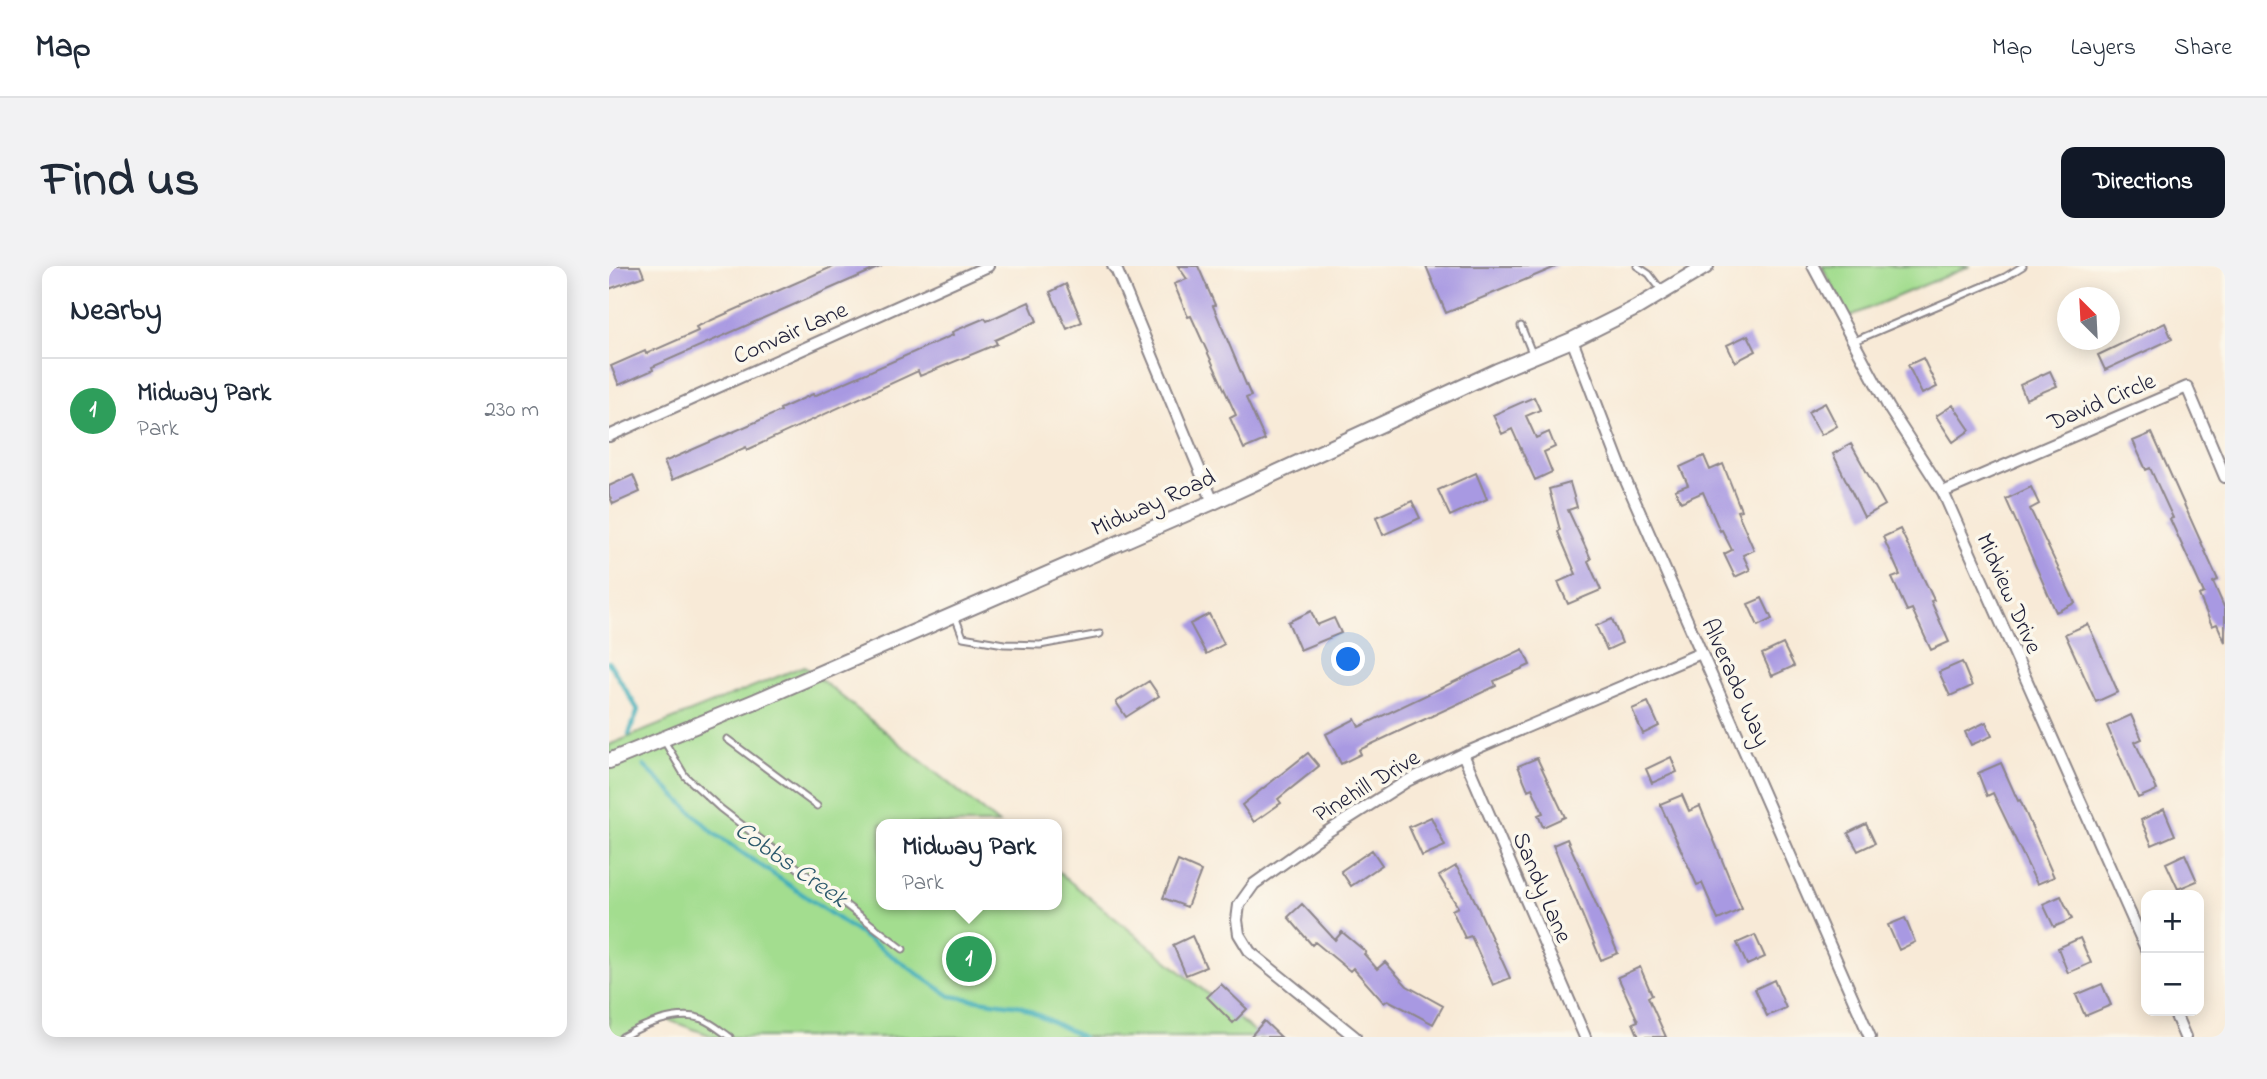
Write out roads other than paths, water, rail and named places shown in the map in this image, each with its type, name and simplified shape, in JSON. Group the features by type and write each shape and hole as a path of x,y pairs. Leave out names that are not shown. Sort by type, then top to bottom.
{"street":[{"name":"Convair Lane","path":"609,436 988,266"},
{"path":"1113,266 1213,502"},
{"name":"Midway Road","path":"609,761 1213,502 1572,340 1706,266"},
{"name":"Midview Drive","path":"1812,266 1889,408 1943,492 2141,938"},
{"name":"Alverado Way","path":"1572,340 1626,481 1870,1037"},
{"name":"David Circle","path":"1943,492 2187,387 2225,477"},
{"name":"Pinehill Drive","path":"1355,1037 1251,952 1239,934 1239,905 1254,884 1327,832 1407,781 1463,754 1701,653"},
{"name":"Sandy Lane","path":"1463,754 1584,1037"},
{"path":"2176,1016 2185,1037"}],"lane":[{"path":"1637,266 1650,274 1663,292"},
{"path":"1852,342 2005,277 2023,266"},
{"path":"1521,326 1533,356"},
{"path":"954,614 963,637 1004,644 1040,645 1100,634"},
{"path":"663,739 685,776 720,808 904,949"},
{"path":"727,740 817,806"},
{"path":"622,1037 640,1027 681,1016 701,1018 730,1037"}],"waterway":[{"name":"Cobbs Creek","path":"609,662 638,710 629,734"},
{"name":"Cobbs Creek","path":"644,766 715,834 950,996 1021,1006 1082,1037"}],"place":[{"name":"Midway Park","path":"969,959"}]}
